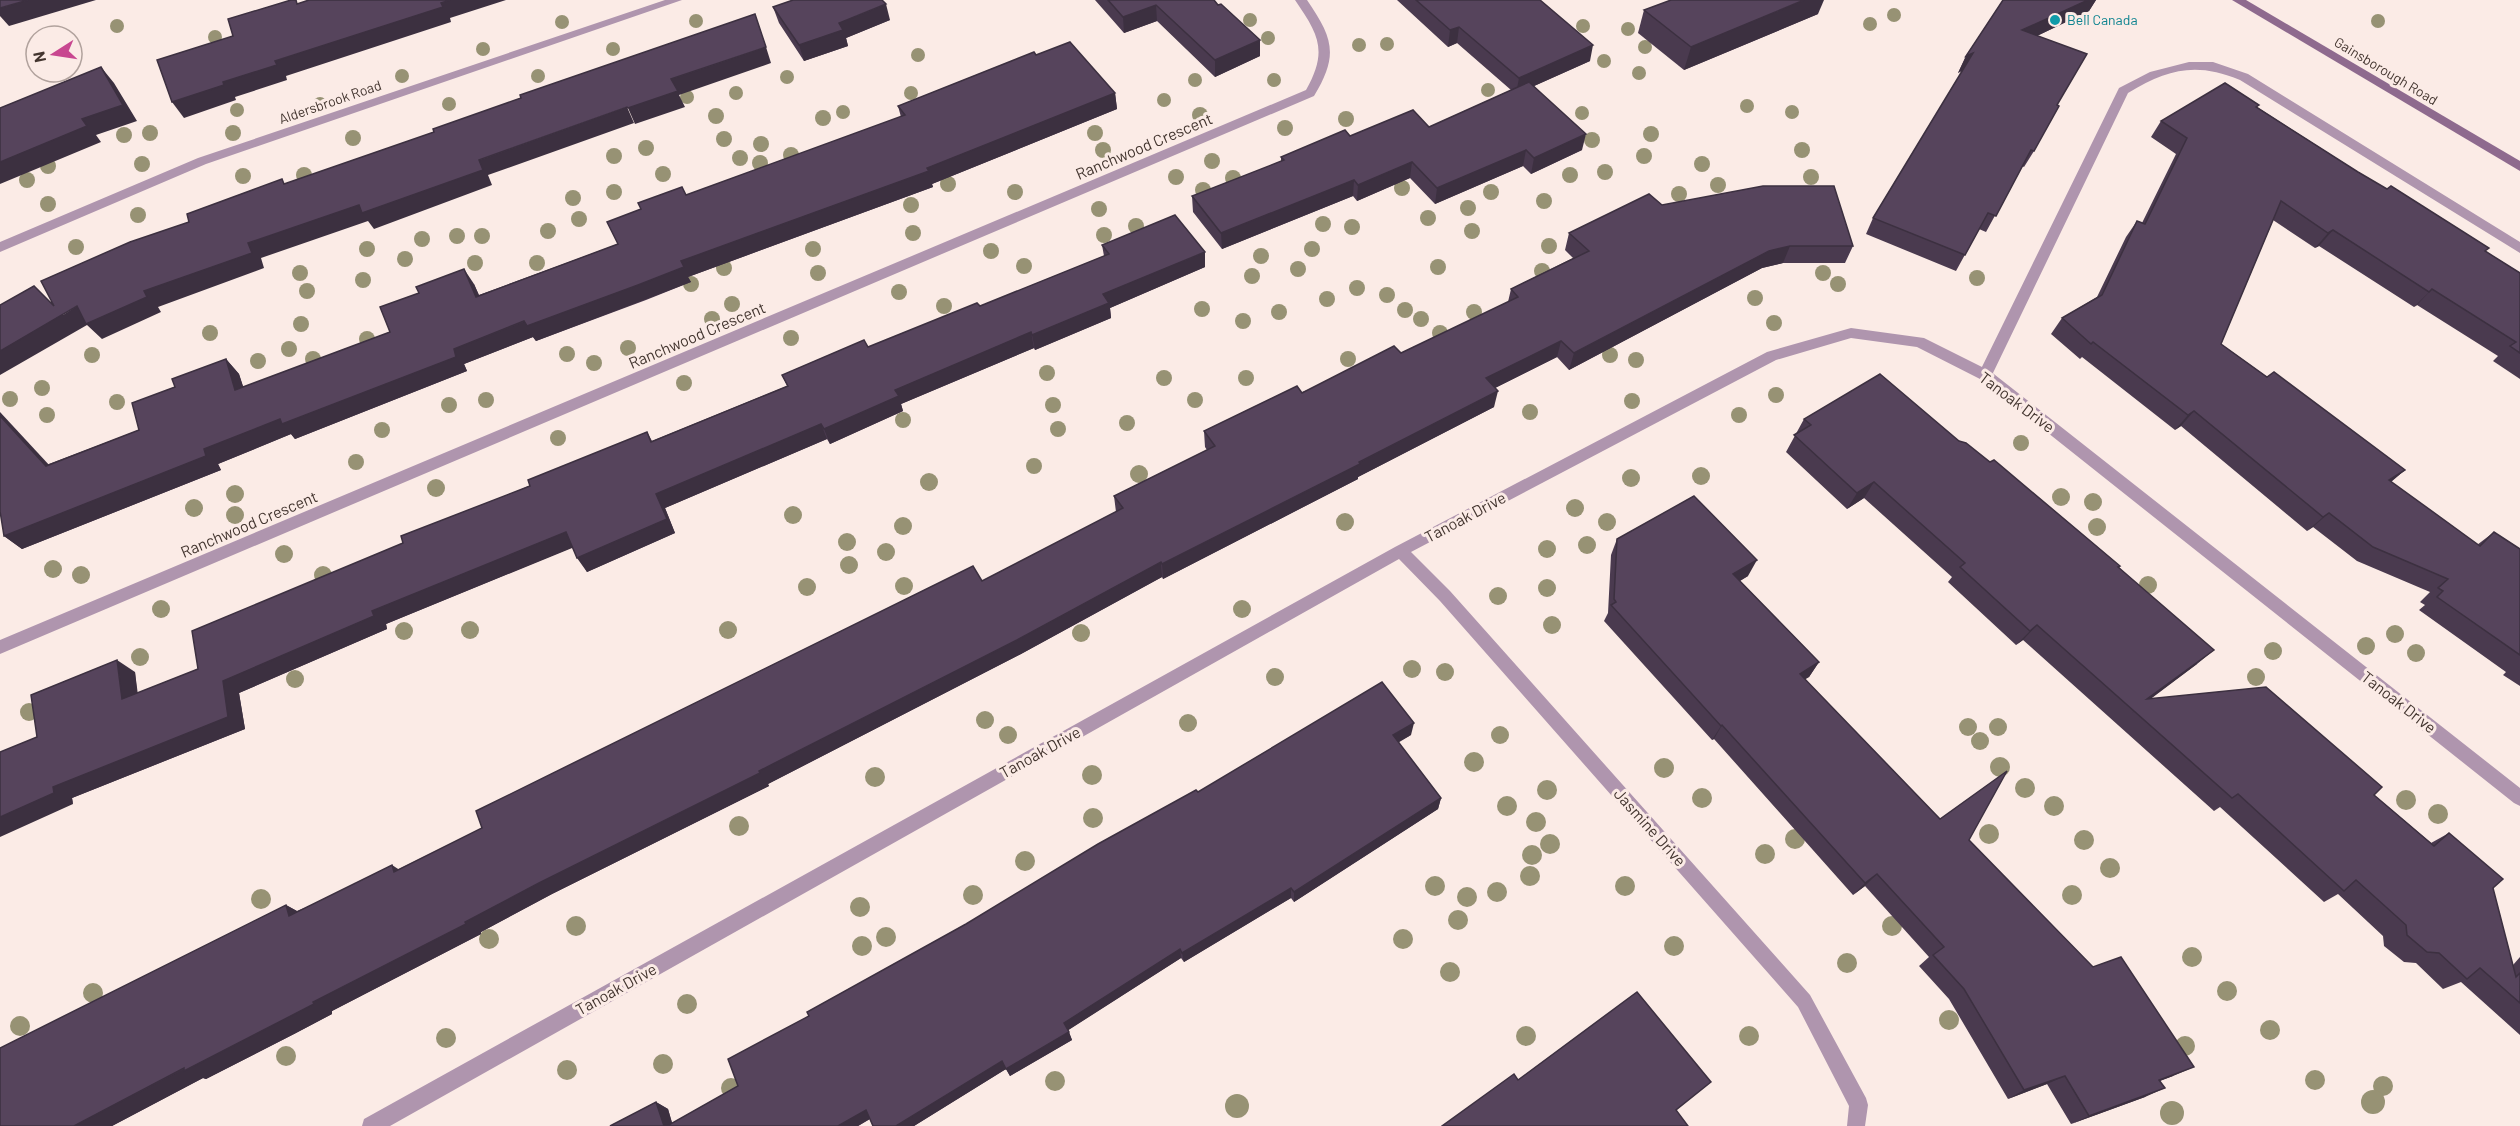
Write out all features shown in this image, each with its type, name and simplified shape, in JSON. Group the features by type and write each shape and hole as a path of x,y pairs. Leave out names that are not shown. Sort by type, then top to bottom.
{"main road":[{"name":"Gainsborough Road","path":"2238,0 2520,167"}],"street":[{"name":"Aldersbrook Road","path":"0,247 202,161 676,0"},
{"name":"Ranchwood Crescent","path":"0,647 1310,93 1323,72 1328,51 1318,24 1300,0"},
{"path":"1986,375 2123,92 2143,78 2175,68 2213,66 2244,77 2520,248"},
{"name":"Tanoak Drive","path":"371,1126 1400,551 1772,356 1851,333 1919,342 1986,375 2520,798"},
{"name":"Jasmine Drive","path":"1400,551 1445,596 1804,1001 1859,1105 1856,1126"}],"building":[{"path":"0,0 28,0 0,8"},
{"path":"296,0 297,4 309,0 450,0 441,3 443,7 275,61 277,65 223,82 224,85 172,102 157,60 233,36 228,19"},
{"path":"793,0 882,0 886,4 839,23 843,30 799,45 773,7"},
{"path":"1108,0 1214,0 1260,40 1215,60 1156,5 1123,17"},
{"path":"1416,0 1540,0 1593,45 1519,78 1459,27 1450,30"},
{"path":"1671,0 1804,0 1691,47 1644,10"},
{"path":"2003,0 2088,0 2022,30 2087,54 2057,105 2059,106 2034,151 2031,150 1996,216 1988,213 1965,255 1873,218 1973,53 1966,56"},
{"path":"755,14 766,47 671,79 678,91 479,160 483,170 362,213 359,205 248,243 252,253 144,291 147,297 86,324 77,306 0,351 0,305 34,286 54,306 41,281 130,242 189,222 187,214 282,179 284,184 434,132 433,129 521,98 520,95"},
{"path":"1070,42 1115,93 927,168 929,171 681,261 684,267 638,285 527,326 524,321 454,349 456,357 282,424 280,419 204,449 206,456 4,536 0,511 0,416 46,466 139,430 132,403 175,387 172,379 226,359 235,390 390,332 380,307 419,293 416,287 464,269 476,297 618,244 607,222 641,209 638,203 682,187 686,195 905,115 898,106 1034,52 1036,55"},
{"path":"101,67 123,105 82,119 87,126 0,162 0,108 59,84 84,84 84,74"},
{"path":"1529,82 1586,134 1534,158 1526,150 1437,188 1412,162 1358,185 1354,180 1221,233 1192,196 1284,160 1281,157 1345,130 1350,136 1413,110 1429,127"},
{"path":"2225,83 2259,105 2256,107 2358,172 2387,189 2391,186 2489,248 2485,251 2520,273 2520,353 2510,346 2516,342 2432,289 2429,292 2333,230 2328,233 2281,201 2221,344 2267,377 2274,372 2405,470 2389,480 2480,546 2494,532 2520,549 2520,655 2437,597 2443,591 2438,588 2448,579 2373,547 2329,513 2323,517 2194,411 2188,415 2093,342 2091,344 2062,318 2102,295 2137,221 2145,224 2187,138 2161,121"},
{"path":"1763,186 1834,186 1853,246 1790,246 1769,251 1574,353 1561,341 1486,378 1498,391 1359,462 1360,464 1162,564 1161,562 1017,640 759,771 760,773 539,883 465,922 466,924 184,1071 184,1068 74,1126 0,1126 0,1048 286,905 289,916 392,865 394,872 482,828 476,811 973,566 982,581 1123,508 1114,496 1215,446 1204,431 1297,386 1302,393 1394,346 1401,353 1518,297 1511,289 1589,251 1569,233 1649,194 1662,205"},
{"path":"1175,215 1205,252 1103,294 1109,303 1032,335 1031,332 895,390 899,396 824,429 821,424 656,494 667,519 577,558 566,532 372,611 374,616 223,681 228,717 53,787 54,793 0,817 0,752 37,737 31,695 117,660 122,699 198,669 192,631 403,543 401,536 530,486 528,480 647,432 651,442 788,386 782,375 864,340 868,347 977,303 980,306 1109,254 1102,245"},
{"path":"1880,374 1959,441 1966,443 1990,462 1994,460 2120,566 2118,567 2214,650 2147,699 2266,687 2382,787 2374,795 2434,846 2449,833 2503,879 2493,888 2516,977 2520,973 2520,1003 2480,968 2467,979 2439,953 2427,952 2407,935 2406,925 2356,880 2344,891 2238,794 2232,798 2037,625 2030,631 1960,567 1965,563 1874,482 1857,493 1794,435 1811,425 1804,419"},
{"path":"1694,496 1757,560 1733,574 1819,662 1800,674 1940,819 2007,771 1969,840 2093,967 2121,957 2194,1067 2159,1080 2165,1088 2089,1116 2065,1076 2024,1090 1964,989 1933,955 1944,947 1877,874 1865,883 1611,605 1616,602 1614,599 1617,539"},
{"path":"1382,682 1414,723 1393,735 1441,798 1294,892 1291,888 1182,953 1180,949 1064,1023 1069,1032 1006,1069 1002,1061 896,1126 873,1126 866,1110 838,1126 667,1126 738,1086 728,1059 809,1016 807,1012 966,924 1098,844 1196,790 1198,792"},
{"path":"1637,992 1711,1082 1676,1110 1688,1126 1442,1126 1514,1074 1518,1080"},
{"path":"656,1102 664,1126 610,1126"}],"place":[{"name":"Bell Canada","path":"2055,20"}]}
